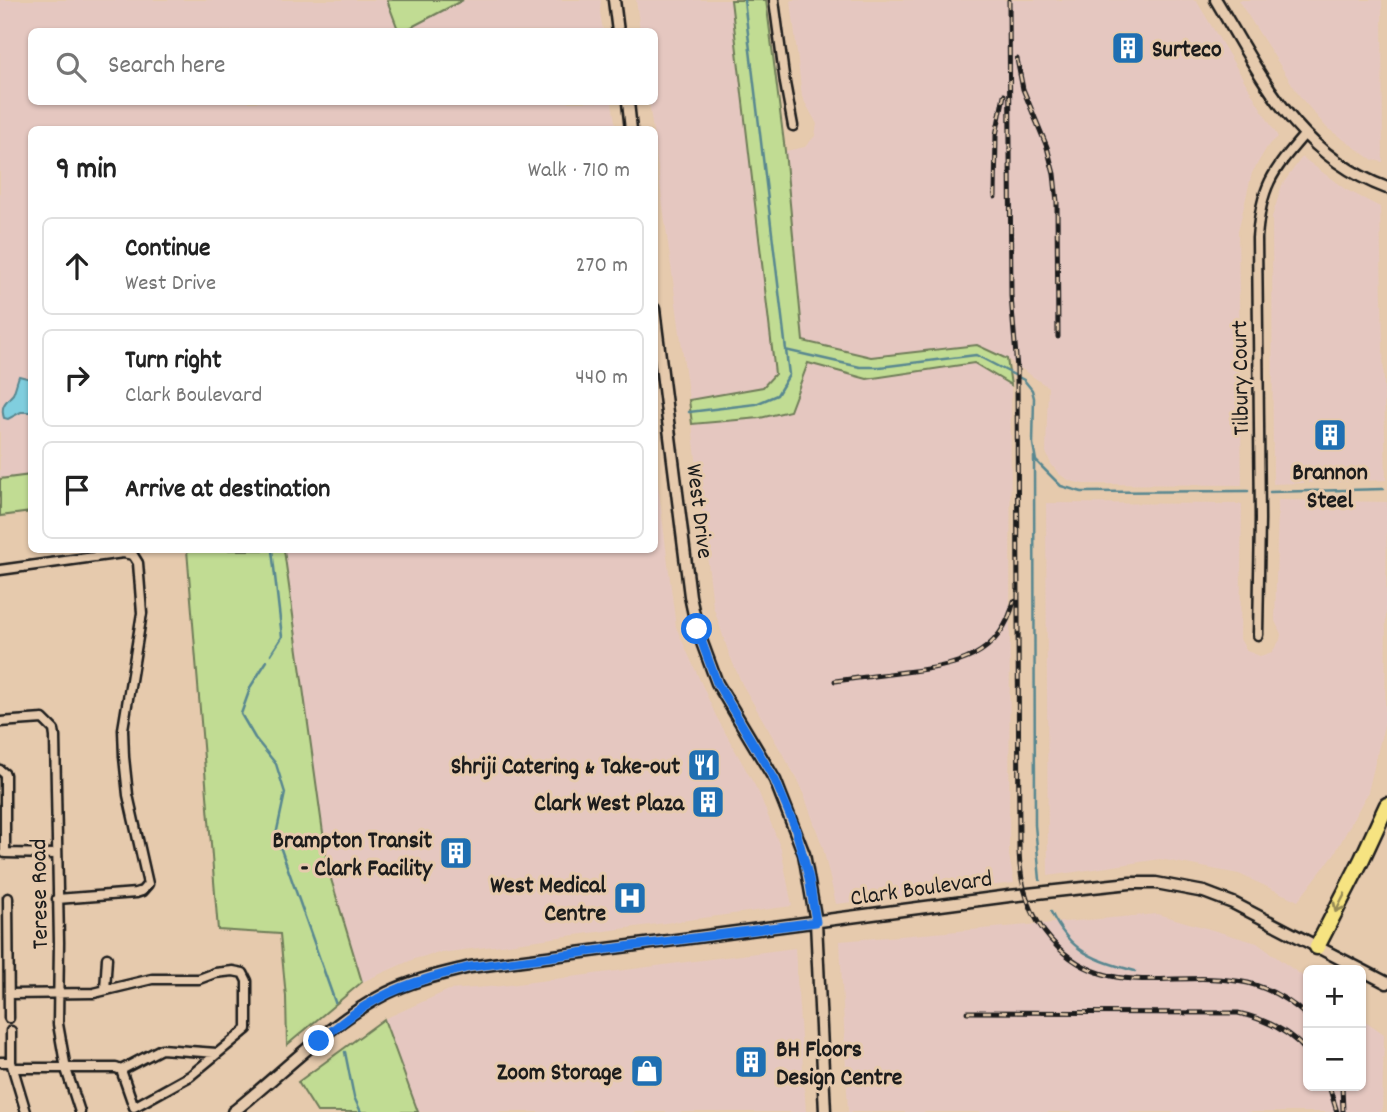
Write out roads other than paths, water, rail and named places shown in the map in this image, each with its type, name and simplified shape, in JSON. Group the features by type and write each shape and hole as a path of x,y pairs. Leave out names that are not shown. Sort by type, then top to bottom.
{"highway":[{"path":"1317,947 1387,804"}],"street":[{"path":"614,0 618,28"},
{"path":"775,0 793,126"},
{"path":"1216,0 1276,99 1304,135 1354,173 1387,188"},
{"path":"628,105 631,126"},
{"name":"Tilbury Court","path":"1258,635 1259,207 1271,175 1304,135"},
{"name":"West Drive","path":"658,341 690,596 697,629 717,683 775,780 795,827 809,878 816,922 825,1112"},
{"path":"0,569 123,553 133,555 138,563 142,613 124,729 124,757 128,795 148,884 136,893 57,899"},
{"name":"Terese Road","path":"0,722 43,719 54,730 58,1024 66,1069 80,1112"},
{"path":"0,770 5,774 3,853 57,854"},
{"name":"Clark Boulevard","path":"233,1112 358,1010 387,994 435,975 470,967 1009,896 1130,883 1156,883 1204,892 1233,903 1387,983"},
{"path":"8,898 4,927 9,1018"},
{"path":"105,990 107,958"},
{"path":"6,990 94,993 152,979 200,979 233,971 243,973 247,981 247,1029 190,1076 134,1110 121,1070"},
{"path":"11,1031 12,1065 26,1112"},
{"path":"0,1062 66,1069 121,1070 161,1049 217,1053"}],"water":[{"path":"19,376 28,378 28,412 4,418 3,407 13,394"}],"waterway":[{"path":"689,412 756,404 777,395 789,375 744,0"},
{"path":"785,350 860,367 976,355 1024,380 1032,390 1036,461 1061,486 1082,492 1248,491"},
{"path":"1034,457 1035,825 1040,880"},
{"path":"1270,492 1384,489"},
{"path":"271,654 282,637 272,553"},
{"path":"267,661 251,686 241,714 255,738 276,764 285,793 276,835 335,1002"},
{"path":"1051,912 1058,926 1075,945 1095,958 1135,971"},
{"path":"345,1052 354,1097 361,1112"}],"railway":[{"path":"1009,0 1011,296 1017,369 1019,851 1027,898 1036,920 1051,940 1073,960 1095,971 1119,978 1221,979 1248,983 1280,996 1303,1013"},
{"path":"1017,59 1023,89 1047,147 1054,174 1057,202 1058,337"},
{"path":"995,197 996,135 1004,95"},
{"path":"835,681 923,670 973,656 987,647 998,635 1014,601"},
{"path":"967,1012 1238,1013 1276,1027 1303,1047"},
{"path":"1331,1091 1337,1112"},
{"path":"1342,1091 1343,1112"}],"place":[{"name":"Surteco","path":"1128,48"},
{"name":"Brannon Steel","path":"1330,435"},
{"name":"Shriji Catering & Take-out","path":"704,765"},
{"name":"Clark West Plaza","path":"708,802"},
{"name":"Brampton Transit - Clark Facility","path":"456,853"},
{"name":"West Medical Centre","path":"630,898"},
{"name":"BH Floors Design Centre","path":"751,1062"},
{"name":"Zoom Storage","path":"647,1071"}]}
